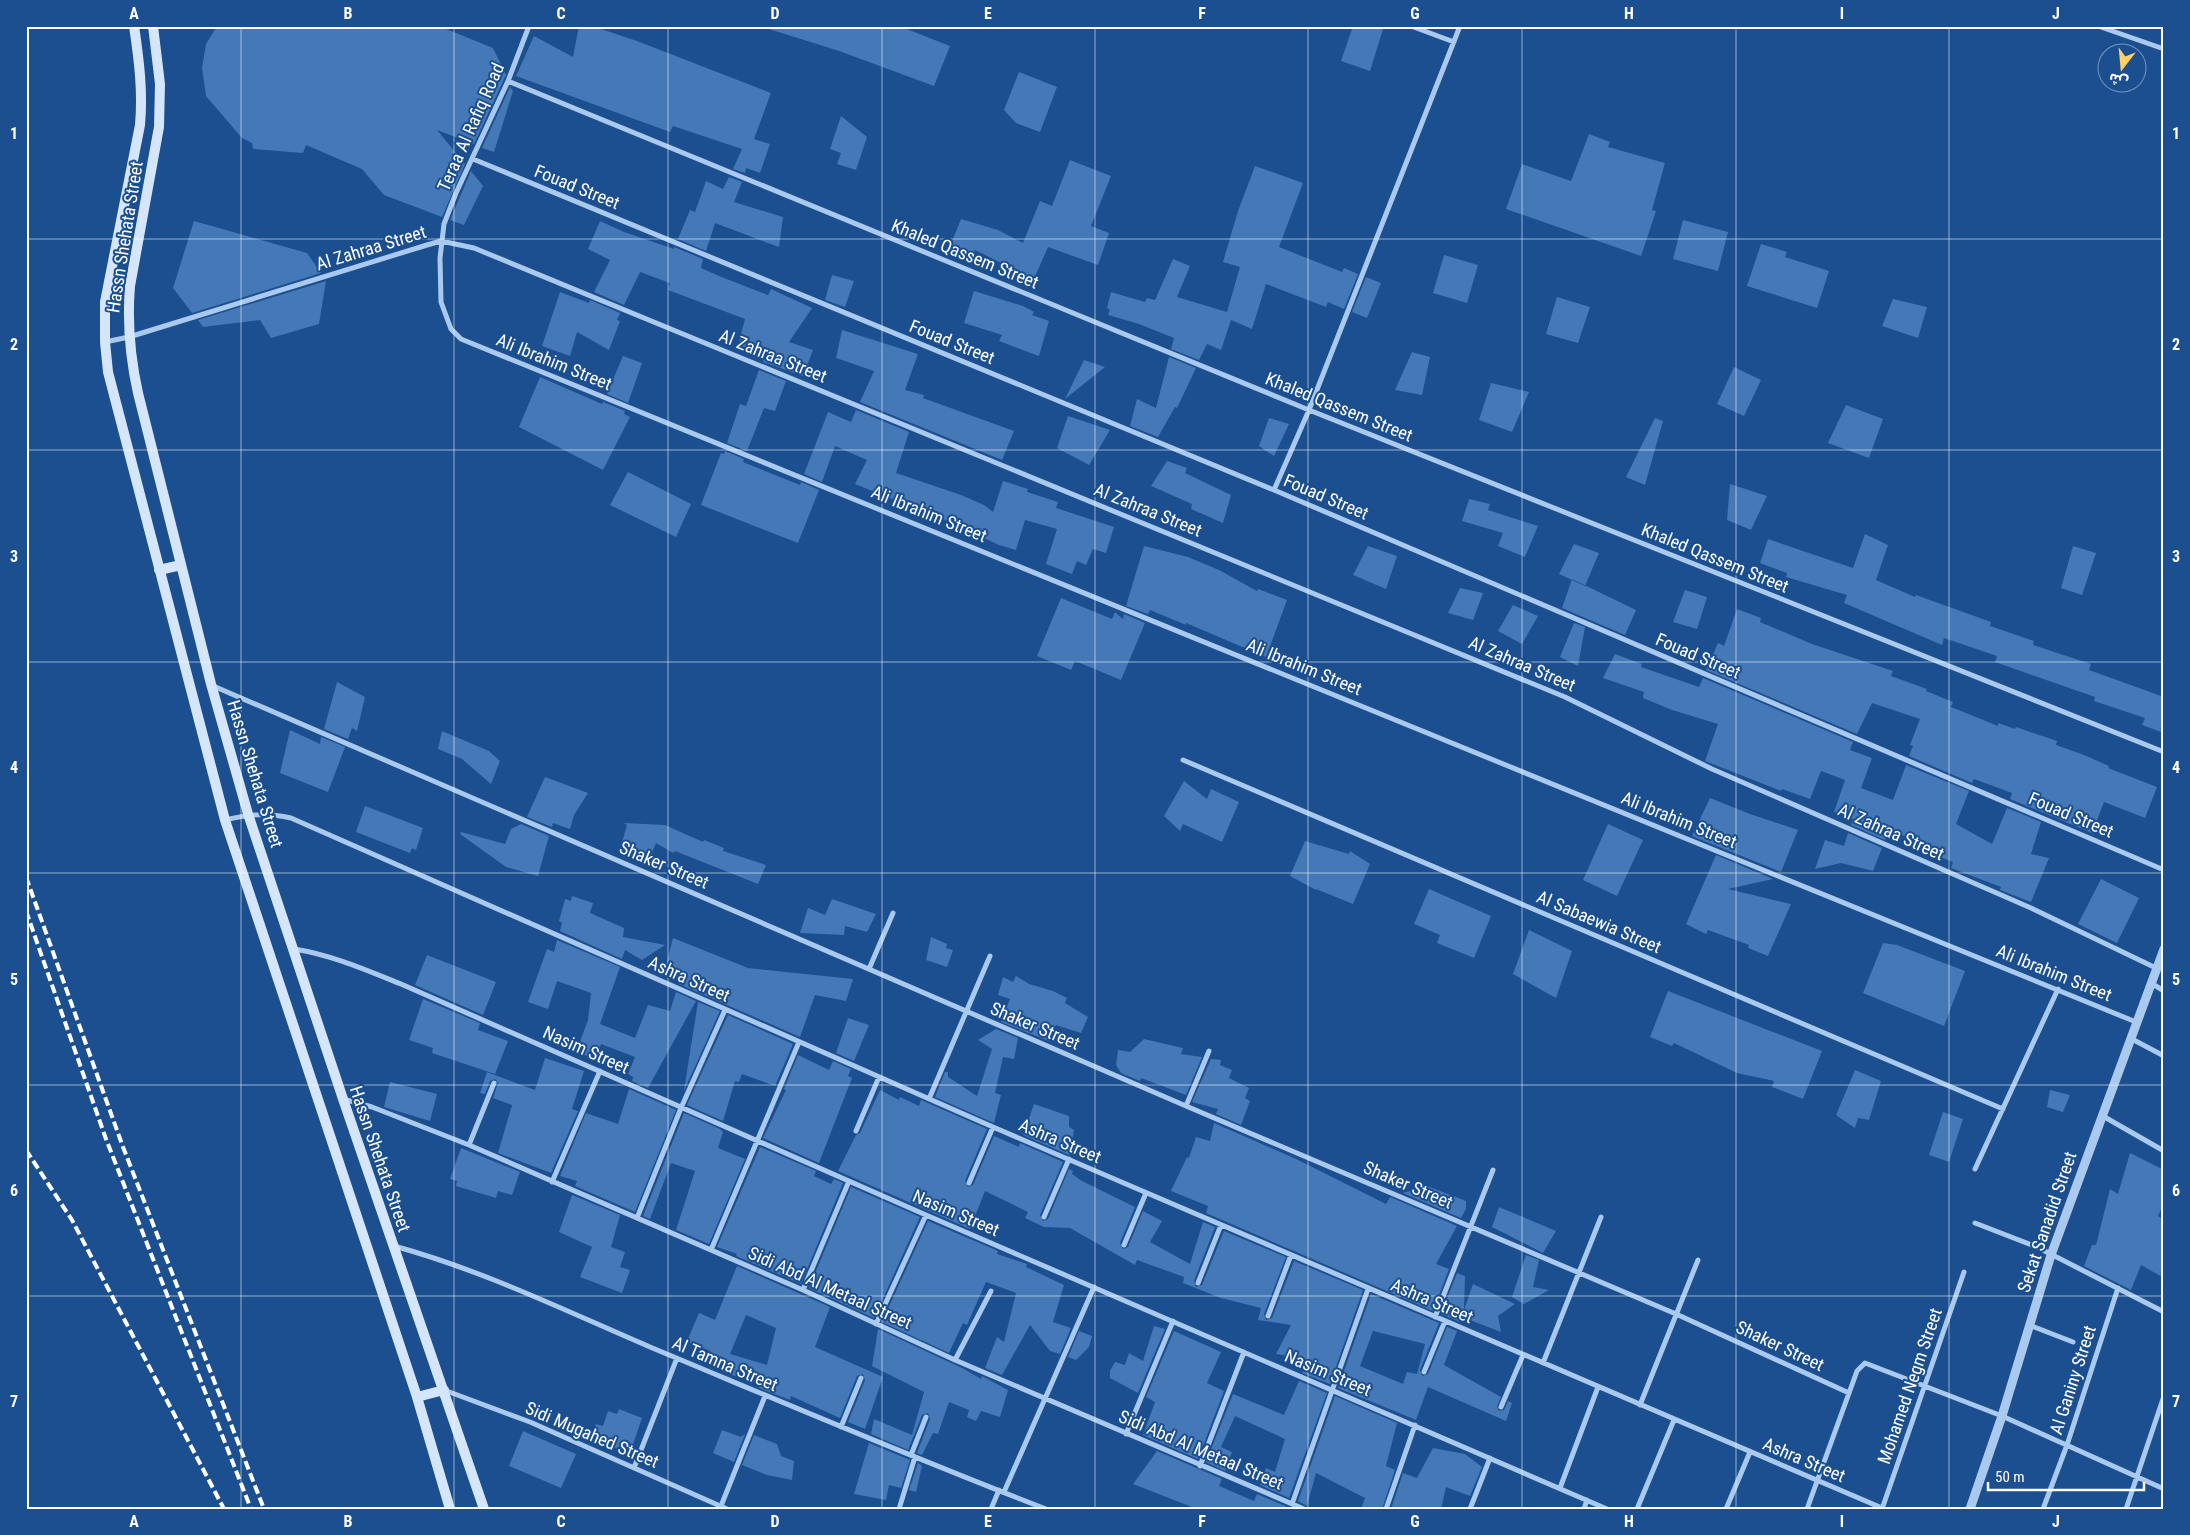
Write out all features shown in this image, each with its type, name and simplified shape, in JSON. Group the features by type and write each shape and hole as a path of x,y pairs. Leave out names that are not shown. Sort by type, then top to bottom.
{"main road":[{"name":"Hassn Shehata Street","path":"134,26 142,85 140,125 105,302 105,342 108,372 226,820 417,1396 450,1509"},
{"name":"Hassn Shehata Street","path":"153,26 160,84 159,127 130,286 129,337 138,393 211,684 248,814 343,1099 484,1509"},
{"path":"159,570 181,565"},
{"path":"417,1396 444,1390"}],"street":[{"name":"Teraa Al Rafiq Road","path":"461,339 451,329 441,302 441,241 444,224 456,193 508,81 529,26"},
{"path":"1411,26 1454,42"},
{"path":"1274,490 1309,410 1460,26"},
{"path":"2098,26 2164,49"},
{"name":"Khaled Qassem Street","path":"508,81 1309,410 2164,752"},
{"name":"Fouad Street","path":"473,159 1274,490 2164,870"},
{"name":"Al Zahraa Street","path":"105,342 129,337 441,241 483,252 1557,693 1712,769 2031,908 2156,968"},
{"name":"Ali Ibrahim Street","path":"461,339 2136,1022"},
{"name":"Shaker Street","path":"211,684 1186,1106 1579,1272 1849,1393"},
{"name":"Al Sabaewia Street","path":"1183,760 2003,1109"},
{"name":"Ashra Street","path":"226,820 248,814 268,814 291,818 928,1099 1817,1482 1882,1508"},
{"path":"869,969 893,913"},
{"name":"Nasim Street","path":"294,949 318,953 347,962 1606,1509"},
{"name":"Sekat Sanadid Street","path":"1970,1509 2002,1416 2050,1255 2164,950"},
{"path":"928,1099 990,956"},
{"path":"2151,983 2164,991"},
{"path":"1975,1170 2058,989"},
{"path":"637,1218 681,1108 726,1010"},
{"path":"2130,1038 2164,1056"},
{"path":"711,1250 800,1042"},
{"path":"1186,1106 1209,1052"},
{"path":"552,1182 600,1071"},
{"path":"856,1131 879,1077"},
{"path":"469,1145 494,1083"},
{"name":"Sidi Abd Al Metaal Street","path":"343,1099 372,1107 469,1145 803,1290 955,1360 1304,1509"},
{"path":"2101,1115 2164,1151"},
{"path":"969,1183 993,1127"},
{"path":"1044,1217 1069,1160"},
{"path":"1435,1317 1493,1170"},
{"path":"803,1290 849,1181"},
{"path":"1124,1245 1146,1193"},
{"path":"876,1324 926,1215"},
{"path":"1542,1363 1601,1217"},
{"path":"1975,1224 2019,1239 2164,1312"},
{"path":"1198,1283 1221,1225"},
{"name":"Al Tamna Street","path":"393,1246 425,1254 487,1278 765,1396 1001,1491 1030,1506 1046,1509"},
{"path":"1268,1316 1291,1255"},
{"path":"1640,1405 1698,1260"},
{"name":"Mohamed Negm Street","path":"1882,1508 1964,1272"},
{"path":"991,1509 1045,1398 1094,1287"},
{"name":"Al Ganiny Street","path":"2043,1509 2067,1445 2118,1288"},
{"path":"1292,1504 1368,1289"},
{"path":"955,1360 990,1291"},
{"path":"1126,1434 1173,1321"},
{"path":"1424,1372 1445,1321"},
{"path":"2029,1325 2073,1342"},
{"path":"1200,1466 1244,1352"},
{"path":"1501,1407 1523,1355"},
{"path":"634,1468 677,1358"},
{"path":"1807,1509 1849,1393 1862,1365 1869,1364 2002,1416 2164,1489"},
{"path":"841,1427 861,1378"},
{"path":"1560,1488 1598,1387"},
{"name":"Sidi Mugahed Street","path":"444,1390 530,1422 724,1508"},
{"path":"724,1508 765,1396"},
{"path":"2126,1509 2164,1396"},
{"path":"899,1509 926,1417"},
{"path":"1637,1509 1674,1420"},
{"path":"1386,1509 1415,1425"},
{"path":"1726,1509 1750,1452"},
{"path":"1470,1509 1490,1458"},
{"path":"1584,1509 1587,1500"}],"building":[{"path":"217,26 439,26 493,48 506,75 474,144 437,130 465,164 442,217 384,195 362,169 306,145 303,153 253,149 252,143 242,138 206,96 202,68 206,44"},
{"path":"579,26 592,26 637,41 771,93 754,139 770,144 760,173 746,168 745,173 733,169 742,149 673,126 670,132 516,76 534,36 573,57"},
{"path":"769,26 899,26 950,46 934,86 839,51 769,29"},
{"path":"1353,26 1384,26 1370,71 1341,61"},
{"path":"1019,72 1057,87 1040,132 1016,123 1004,110"},
{"path":"510,87 513,91 494,152 482,148"},
{"path":"841,116 867,137 856,170 837,164 841,153 830,149"},
{"path":"1589,134 1610,142 1608,147 1665,163 1652,210 1656,211 1641,256 1506,209 1522,164 1571,181"},
{"path":"1070,160 1111,176 1091,226 1109,233 1098,265 1048,247 1034,279 975,250 971,258 949,249 961,219 998,230 1023,243 1040,201 1052,206"},
{"path":"1255,166 1303,183 1279,247 1342,272 1344,268 1358,274 1344,309 1328,302 1326,307 1266,284 1252,329 1231,320 1221,350 1207,344 1199,360 1171,349 1174,338 1139,324 1108,315 1110,310 1107,308 1111,292 1145,302 1147,298 1155,300 1173,259 1190,266 1177,297 1227,312 1240,267 1223,262 1238,211"},
{"path":"471,171 483,186 464,225 450,220"},
{"path":"729,177 742,182 734,202 783,217 779,247 715,223 706,251 678,239 690,210 695,212 706,181 723,189"},
{"path":"1683,220 1728,232 1718,271 1673,259"},
{"path":"194,221 307,253 321,273 192,313 173,288"},
{"path":"600,221 624,232 674,249 674,247 703,259 701,268 719,276 768,295 771,289 812,308 789,342 813,350 803,376 763,362 765,356 738,346 745,319 668,290 670,283 640,272 624,305 594,292 610,260 588,249"},
{"path":"1761,244 1787,252 1785,257 1829,271 1817,308 1747,286"},
{"path":"1444,255 1478,265 1467,303 1433,293"},
{"path":"832,275 854,281 845,307 825,300"},
{"path":"1366,277 1381,283 1367,318 1352,312"},
{"path":"326,281 319,324 271,338 260,320 203,327 198,320"},
{"path":"974,291 1023,306 1034,312 1032,315 1049,321 1039,356 999,341 1002,335 964,323"},
{"path":"560,292 589,303 590,300 620,313 617,320 620,321 609,350 577,332 570,356 542,346"},
{"path":"1557,297 1590,307 1578,343 1546,334"},
{"path":"1893,299 1927,307 1918,338 1882,326"},
{"path":"842,330 918,354 905,390 924,395 923,398 1014,431 1002,460 860,402 874,371 836,358"},
{"path":"1412,352 1430,357 1422,395 1395,390"},
{"path":"623,356 642,363 628,403 607,394"},
{"path":"1169,357 1196,368 1177,408 1175,407 1158,437 1130,426 1137,399 1156,408"},
{"path":"1084,360 1105,367 1065,399"},
{"path":"1734,367 1761,380 1744,416 1717,404"},
{"path":"759,370 786,381 775,411 764,408 747,451 727,443 740,404 746,406"},
{"path":"540,377 602,404 603,402 625,411 624,414 630,417 603,470 519,427"},
{"path":"1491,383 1529,392 1512,432 1479,420"},
{"path":"1846,405 1883,419 1869,458 1828,443"},
{"path":"856,410 909,432 896,473 961,495 984,505 993,512 1003,481 1028,489 1027,492 1058,502 1056,508 1114,527 1106,553 1093,549 1086,565 1077,561 1072,574 1046,564 1057,529 1025,520 1016,550 999,545 950,522 855,484 867,460 835,446 822,482 804,474 828,412 851,422"},
{"path":"1068,416 1110,430 1089,465 1057,448"},
{"path":"1269,418 1289,424 1274,456 1259,446"},
{"path":"1655,418 1663,421 1645,485 1626,477"},
{"path":"725,451 744,459 743,462 800,485 801,482 819,490 798,543 701,505 721,453 724,454"},
{"path":"1167,461 1187,468 1185,473 1231,495 1223,523 1191,509 1192,504 1151,486"},
{"path":"628,472 691,504 676,537 610,505"},
{"path":"1730,484 1767,496 1751,530 1727,520"},
{"path":"1469,499 1490,504 1488,510 1538,526 1525,557 1498,546 1503,533 1462,521"},
{"path":"1865,534 1888,545 1876,580 1915,597 1916,595 1991,622 1990,626 2034,641 2033,645 2091,664 2089,670 2164,697 2164,733 2142,725 2145,718 2094,701 2095,697 1995,662 1997,656 1944,638 1942,645 1844,603 1847,595 1786,577 1787,573 1760,563 1768,539 1853,568"},
{"path":"1574,544 1599,553 1585,586 1559,574"},
{"path":"1144,546 1188,557 1219,570 1257,591 1258,589 1287,600 1266,657 1186,623 1186,625 1150,610 1148,614 1126,606"},
{"path":"1368,546 1397,556 1386,589 1353,575"},
{"path":"2073,546 2096,553 2082,595 2061,588"},
{"path":"1572,579 1636,610 1625,635 1562,608"},
{"path":"1460,588 1483,593 1473,620 1448,613"},
{"path":"1685,590 1707,597 1697,629 1673,622"},
{"path":"1061,598 1112,619 1115,612 1123,619 1124,614 1145,623 1121,680 1075,661 1071,670 1037,656"},
{"path":"1513,605 1538,616 1522,644 1498,631"},
{"path":"1737,609 1761,618 1760,622 1812,644 1893,671 1891,676 1927,689 1926,691 1953,702 1951,707 1998,726 1998,723 2015,729 2016,727 2057,741 2056,745 2084,755 2109,766 2108,768 2157,787 2145,818 2104,802 2092,833 2010,799 2012,793 1974,779 1972,783 1909,756 1913,746 1910,745 1920,719 1872,703 1857,734 1706,670 1718,643 1724,646"},
{"path":"1574,623 1585,627 1578,666 1560,657"},
{"path":"1615,654 1642,664 1641,667 1699,687 1703,678 1853,742 1850,750 1872,758 1861,788 1893,800 1906,765 1969,791 1956,824 1992,844 2007,808 2041,822 2031,854 2049,858 2031,902 2000,890 2001,887 1951,868 1953,862 1932,854 1932,847 1889,830 1885,840 1851,825 1853,819 1834,812 1845,780 1821,771 1810,799 1782,789 1781,791 1705,761 1718,724 1672,710 1643,698 1644,692 1603,678"},
{"path":"337,682 365,697 357,731 352,728 348,739 324,729"},
{"path":"290,730 320,744 321,737 345,747 328,792 280,773"},
{"path":"442,731 489,751 500,761 491,784 462,759 438,749"},
{"path":"545,777 588,793 574,815 570,829 553,823 552,827 527,817"},
{"path":"1184,781 1207,799 1211,789 1239,802 1222,842 1183,824 1180,831 1164,816"},
{"path":"1710,798 1798,830 1781,872 1692,836"},
{"path":"365,806 423,828 416,850 412,848 410,853 356,832"},
{"path":"624,823 665,825 703,842 704,840 724,848 723,851 766,865 758,884 675,851 673,853 656,843 648,863 619,853 627,825"},
{"path":"521,824 549,836 538,876 506,867 460,834 461,832 505,844 511,829"},
{"path":"1608,824 1643,840 1617,896 1583,880"},
{"path":"1848,833 1882,848 1873,871 1841,863 1815,869 1825,840 1844,846"},
{"path":"1305,841 1349,854 1350,851 1370,864 1353,904 1316,890 1290,876"},
{"path":"1716,855 1773,879 1728,889 1791,904 1768,956 1748,948 1749,945 1708,930 1706,934 1686,924"},
{"path":"2101,879 2139,898 2117,943 2078,924"},
{"path":"1429,889 1491,916 1474,958 1437,943 1440,935 1414,924"},
{"path":"572,896 593,903 590,913 624,928 623,937 665,945 642,960 625,950 622,959 560,931 562,923 559,921 565,899 571,901"},
{"path":"832,899 876,914 867,932 845,926 844,935 800,933 808,908 825,915"},
{"path":"1529,930 1572,951 1556,998 1513,974"},
{"path":"931,937 947,944 946,948 953,950 947,967 926,960"},
{"path":"673,938 748,968 853,979 846,1001 815,995 800,1037 679,984 681,979 664,973"},
{"path":"557,940 620,967 600,1024 635,1038 648,1005 670,1011 676,992 696,1001 648,1088 632,1081 633,1077 628,1074 635,1057 601,1044 596,1059 576,1052 588,1020 591,993 557,981 548,1009 528,1002 547,949 554,952"},
{"path":"1883,943 1897,945 1965,971 1944,1026 1863,993"},
{"path":"427,955 496,982 483,1015 415,985"},
{"path":"1016,976 1029,984 1053,991 1067,998 1065,1003 1088,1017 1081,1033 1056,1025 1049,1041 1001,1022 1010,999 998,995 1003,977 1013,982"},
{"path":"1668,991 1822,1051 1803,1099 1772,1087 1774,1081 1737,1073 1674,1043 1672,1046 1650,1037"},
{"path":"423,999 480,1023 478,1030 508,1041 495,1074 432,1053 433,1048 409,1040"},
{"path":"698,1002 720,1011 684,1091 684,1090"},
{"path":"728,1015 793,1044 775,1086 742,1074 739,1082 735,1081 723,1121 687,1105"},
{"path":"848,1018 869,1025 854,1061 836,1053"},
{"path":"996,1029 1018,1038 1014,1059 1003,1057 995,1093 1001,1095 994,1123 935,1097 945,1072 948,1072 948,1077 977,1096 992,1049 978,1040"},
{"path":"1144,1039 1183,1048 1181,1054 1202,1057 1186,1095 1141,1078 1140,1081 1121,1073 1116,1065 1118,1050 1130,1052"},
{"path":"798,1055 829,1070 833,1061 851,1069 848,1076 852,1078 819,1163 763,1138 786,1090 784,1089"},
{"path":"545,1058 584,1071 572,1109 578,1111 551,1173 498,1153 512,1105 493,1098 498,1083 495,1079 490,1081 485,1094 480,1093 487,1072 535,1090"},
{"path":"1211,1059 1221,1060 1220,1065 1232,1070 1229,1078 1249,1088 1245,1098 1250,1101 1241,1125 1216,1114 1218,1109 1192,1102"},
{"path":"1855,1070 1881,1081 1869,1120 1858,1118 1855,1128 1836,1115"},
{"path":"390,1082 437,1094 430,1121 384,1107"},
{"path":"629,1089 676,1110 635,1212 575,1186 577,1181 560,1176 586,1113 618,1124"},
{"path":"880,1090 899,1100 900,1097 919,1106 921,1100 987,1129 965,1181 968,1187 973,1185 994,1136 1019,1147 1020,1143 1063,1162 1040,1215 1043,1221 1048,1219 1069,1169 1073,1171 1072,1174 1082,1181 1135,1207 1120,1243 1123,1249 1128,1247 1143,1211 1162,1221 1150,1242 1190,1264 1203,1222 1215,1227 1194,1281 1196,1287 1202,1285 1224,1231 1286,1257 1264,1314 1266,1320 1272,1318 1294,1261 1363,1290 1330,1384 1302,1373 1304,1370 1294,1357 1276,1354 1291,1325 1258,1320 1261,1308 1221,1298 1183,1283 1184,1277 1137,1260 1135,1265 1070,1228 1044,1227 1025,1218 1028,1212 985,1191 970,1229 838,1171 856,1135 860,1133"},
{"path":"2050,1090 2070,1095 2063,1112 2047,1107"},
{"path":"1034,1104 1069,1116 1069,1127 1074,1130 1069,1155 1023,1135"},
{"path":"1943,1112 1963,1119 1949,1162 1929,1155"},
{"path":"684,1113 720,1129 723,1132 718,1148 745,1159 709,1244 676,1230 695,1171 671,1163 650,1219 643,1216"},
{"path":"1214,1123 1294,1158 1386,1204 1390,1197 1457,1226 1436,1264 1449,1269 1433,1311 1206,1213 1208,1206 1171,1191 1187,1157 1189,1158 1196,1137 1210,1141"},
{"path":"760,1147 816,1171 814,1176 831,1184 834,1179 843,1183 801,1284 736,1256 737,1254 717,1247"},
{"path":"461,1148 520,1172 512,1195 498,1191 496,1198 456,1186 457,1181 450,1179"},
{"path":"2130,1153 2164,1170 2164,1204 2158,1216 2164,1220 2164,1278 2141,1265 2131,1290 2084,1266 2092,1245 2096,1245 2110,1189 2118,1194"},
{"path":"1427,1186 1466,1201 1466,1209 1461,1218 1403,1193"},
{"path":"851,1187 920,1217 874,1318 809,1288"},
{"path":"572,1195 620,1215 611,1247 625,1252 620,1267 630,1270 622,1293 580,1277 592,1247 559,1232"},
{"path":"1499,1207 1556,1231 1543,1253 1492,1227"},
{"path":"928,1221 998,1251 997,1254 1027,1264 1026,1267 1064,1285 1053,1322 1071,1328 1060,1354 1050,1351 1030,1325 1002,1375 985,1368 997,1337 1004,1342 1016,1293 986,1282 967,1325 963,1323 949,1353 882,1322"},
{"path":"1526,1255 1539,1260 1533,1287 1549,1290 1524,1304 1512,1297"},
{"path":"737,1266 830,1307 815,1347 883,1377 865,1429 848,1422 865,1380 863,1374 857,1376 840,1418 791,1396 790,1400 759,1388 760,1384 723,1372 710,1351 687,1341 699,1313 715,1320","holes":["746,1315 776,1328 767,1365 730,1354"]},
{"path":"1457,1273 1465,1276 1464,1310 1473,1284 1515,1304 1498,1316 1501,1332 1462,1317 1460,1322 1441,1314"},
{"path":"1371,1294 1439,1323 1420,1370 1422,1376 1428,1374 1447,1327 1457,1331 1444,1365 1501,1397 1497,1407 1499,1411 1504,1410 1508,1401 1512,1403 1506,1421 1428,1387 1416,1420 1338,1388","holes":["1373,1331 1425,1344 1417,1374 1407,1372 1403,1384 1360,1366"]},
{"path":"1154,1326 1165,1329 1138,1393 1110,1378 1110,1371 1115,1362 1125,1365 1129,1353 1143,1361"},
{"path":"878,1329 964,1369 981,1379 982,1376 1008,1390 1000,1417 981,1411 976,1421 967,1417 969,1410 949,1402 938,1434 933,1433 922,1455 917,1453 930,1419 928,1413 922,1415 908,1450 871,1434 874,1419 912,1435 924,1392 872,1366"},
{"path":"1079,1331 1092,1336 1089,1347 1076,1360 1068,1357"},
{"path":"1174,1331 1221,1352 1207,1383 1224,1391 1198,1459 1143,1435 1155,1402 1146,1397"},
{"path":"1299,1381 1327,1393 1289,1498 1260,1485 1266,1468 1275,1472 1285,1439 1235,1416 1221,1447 1232,1452 1225,1471 1206,1462 1233,1394 1284,1415"},
{"path":"1335,1396 1397,1423 1386,1466 1395,1470 1382,1509 1361,1509 1365,1498 1316,1473 1307,1506 1298,1501"},
{"path":"619,1409 642,1418 630,1453 591,1439 596,1424 603,1426 608,1411 617,1414"},
{"path":"722,1430 741,1437 745,1434 734,1462 713,1453"},
{"path":"523,1431 576,1454 561,1488 509,1466"},
{"path":"754,1435 777,1444 781,1456 794,1461 792,1480 767,1475 742,1465"},
{"path":"869,1443 910,1460 901,1488 889,1485 886,1500 854,1494"},
{"path":"1433,1448 1465,1454 1482,1467 1470,1496 1446,1487 1441,1509 1391,1509 1403,1473 1417,1478"},
{"path":"1157,1451 1222,1479 1219,1486 1254,1501 1257,1494 1292,1509 1197,1509 1133,1484"},
{"path":"918,1463 922,1466 916,1492 909,1490"}],"railway":[{"path":"26,877 123,1147 264,1509"},
{"path":"26,911 106,1139 251,1509"},
{"path":"26,1150 72,1220 224,1509"}]}
